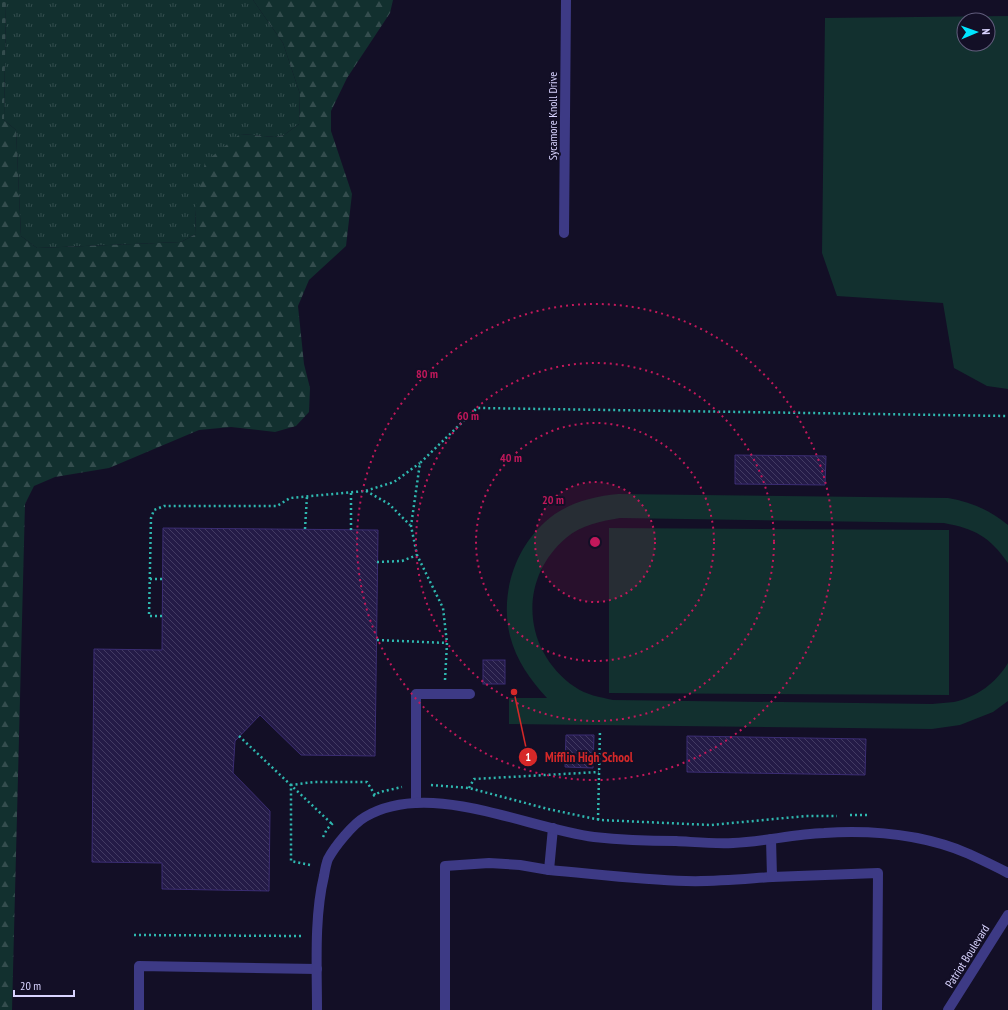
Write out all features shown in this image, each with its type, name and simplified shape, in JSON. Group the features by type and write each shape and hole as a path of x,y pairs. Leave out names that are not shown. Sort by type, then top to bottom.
{"street":[{"name":"Sycamore Knoll Drive","path":"564,233 566,0"},
{"path":"416,803 416,694 470,694"},
{"path":"317,1010 319,895 327,860 343,837 364,817 391,805 416,803 465,807 592,836 636,841 734,843 824,832 864,832 903,836 932,842 967,853 1008,873"},
{"path":"549,870 553,828"},
{"path":"771,839 772,877"},
{"path":"445,1010 445,866 489,863 520,865 549,870 628,878 686,881 878,873 877,1010"},
{"name":"Patriot Boulevard","path":"948,1010 1008,916"},
{"path":"139,1010 139,966 317,969"}],"path":[{"path":"162,616 149,616 151,518 154,510 164,506 277,506 290,498 365,491 394,482 420,463 477,408 1008,416"},
{"path":"420,463 411,526 417,556 443,608 447,643 444,694"},
{"path":"365,491 389,504 411,526"},
{"path":"350,530 351,492"},
{"path":"306,529 307,496"},
{"path":"378,562 402,561 417,556"},
{"path":"150,579 162,579"},
{"path":"377,640 447,643"},
{"path":"598,820 600,730"},
{"path":"238,736 332,824"},
{"path":"468,788 474,778 599,772"},
{"path":"291,785 314,782 367,782 375,795"},
{"path":"368,798 380,792 416,784 468,788 548,809 598,820 711,825 806,816 838,816"},
{"path":"291,785 291,861 311,865"},
{"path":"846,816 870,815"},
{"path":"320,842 327,829 338,819"},
{"path":"309,871 313,860"},
{"path":"134,935 302,936 302,929"}],"green space":[{"path":"0,0 6,0 4,120 0,120"},
{"path":"6,0 253,0 283,43 300,94 299,124 284,135 275,137 240,134 195,209 196,234 181,242 37,248 21,236 16,130 4,120"},
{"path":"253,0 393,0 390,13 347,78 331,111 331,131 352,194 346,246 309,280 298,306 304,364 310,388 309,412 296,426 275,432 231,427 199,430 109,468 55,477 34,486 25,504 12,1010 0,1010 0,120 4,120 16,130 21,236 37,248 181,242 196,234 195,209 205,162 240,134 275,137 284,135 299,124 300,94 283,43"},
{"path":"996,16 1008,16 1008,389 987,386 954,368 943,303 837,296 822,253 825,18 956,17 956,52 996,52"},
{"path":"618,494 948,498 980,507 1008,525 1008,563 988,540 980,535 955,525 944,523 620,518 592,524 578,530 566,538 550,555 539,574 534,594 533,615 536,635 545,654 558,672 579,690 613,700 932,704 954,702 978,693 998,677 1008,663 1008,701 993,712 960,725 932,729 509,724 509,698 547,698 535,685 520,662 510,636 507,620 507,605 512,574 518,560 534,533 545,522 561,510 589,499"},
{"path":"609,528 949,530 949,695 609,693"}],"building":[{"path":"735,455 826,456 825,485 735,484"},
{"path":"163,528 378,530 375,756 301,755 260,715 235,741 233,773 270,811 269,891 162,889 162,863 92,862 94,649 162,650"},
{"path":"483,660 505,660 505,684 483,684"},
{"path":"566,735 594,735 593,768 565,767"},
{"path":"687,736 866,739 865,775 687,772"}],"place":[{"name":"Mifflin High School","path":"514,692"}]}
